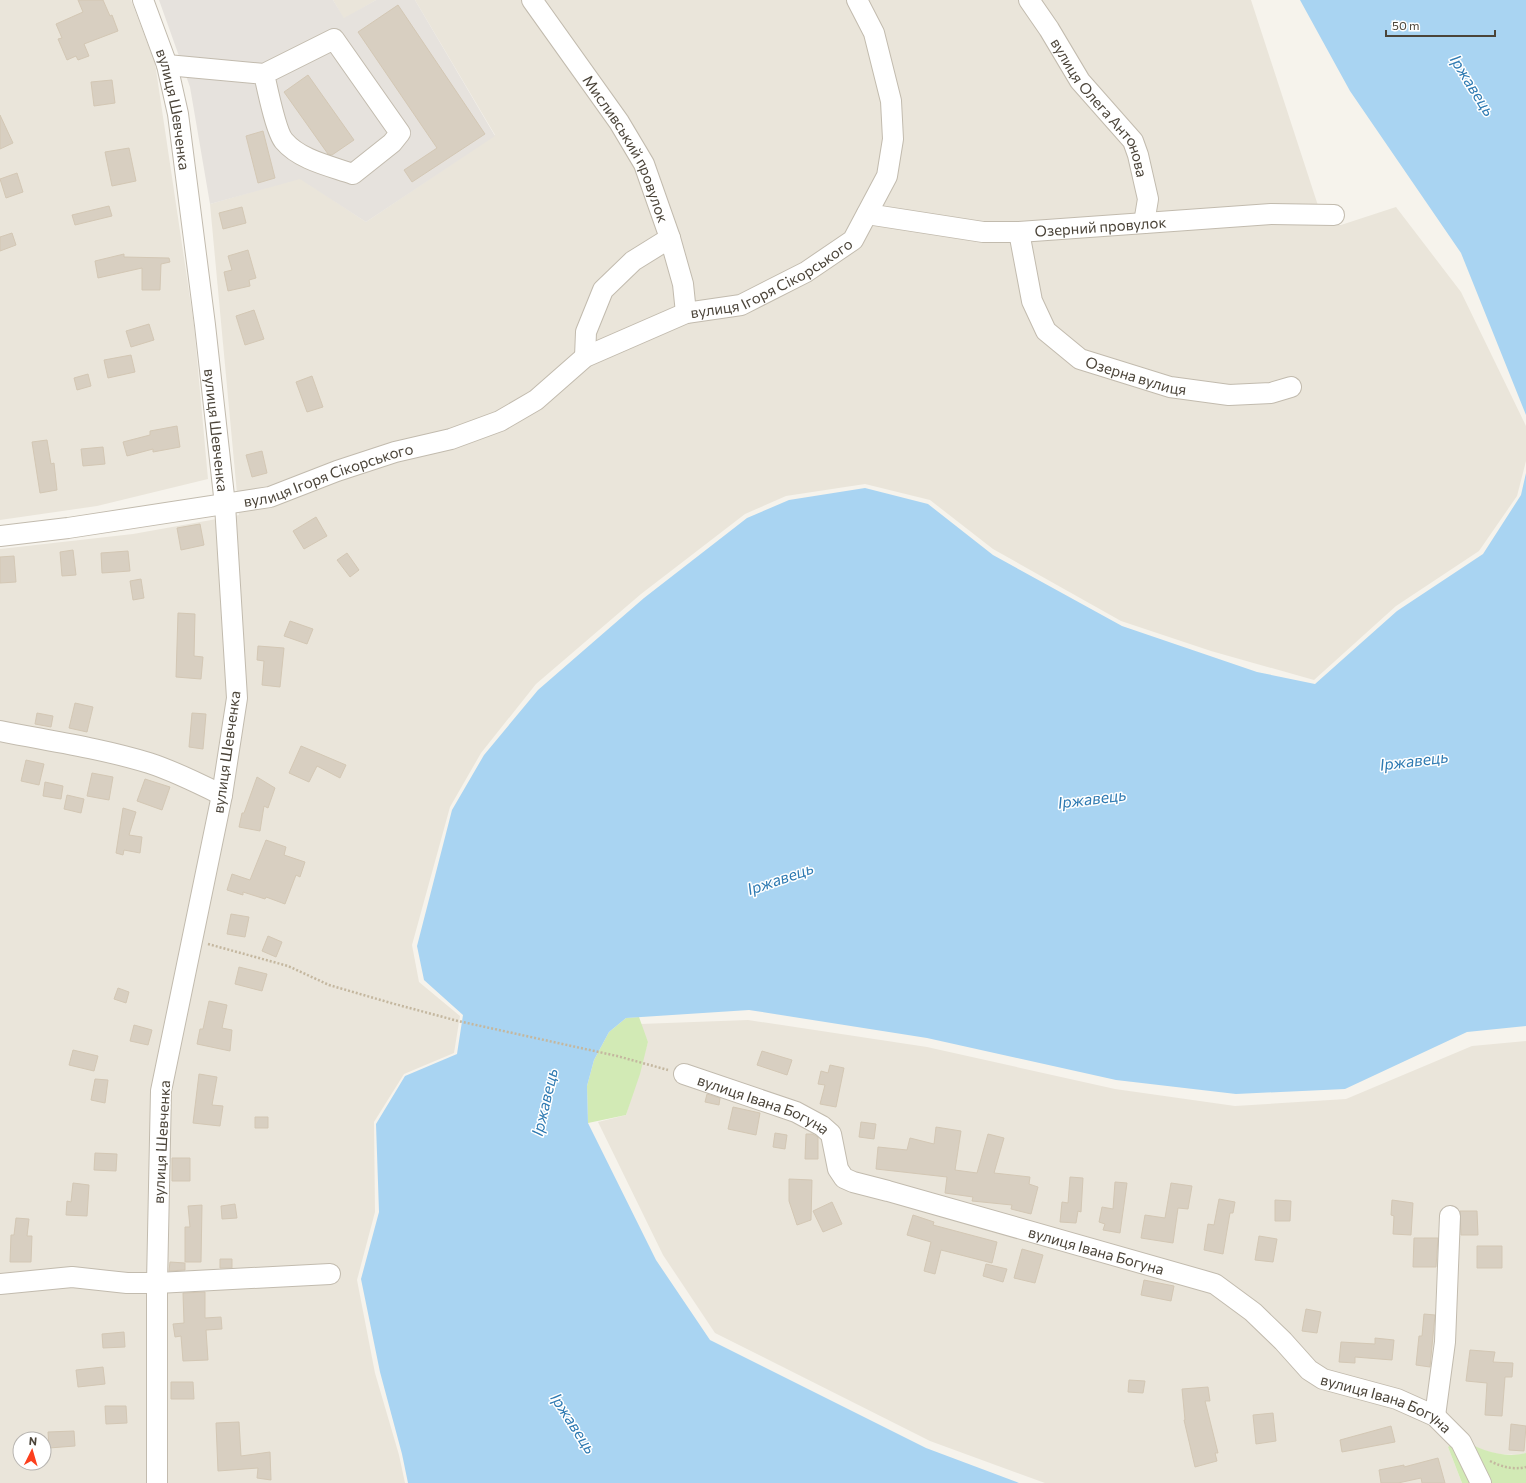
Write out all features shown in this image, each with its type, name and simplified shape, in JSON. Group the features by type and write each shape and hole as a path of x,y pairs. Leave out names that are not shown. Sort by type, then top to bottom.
{"street":[{"name":"вулиця Шевченка","path":"143,0 167,65 178,114 205,325 225,505 237,698 222,795 161,1091 157,1283 157,1483"},
{"name":"Мисливський провулок","path":"532,0 618,122 644,164 670,238 683,284 686,313"},
{"name":"вулиця Ігоря Сікорського","path":"0,536 68,528 270,497 395,452 451,439 500,421 536,400 585,357 686,313 741,305 806,272 853,240 887,176 892,139 891,101 874,33 857,0"},
{"name":"вулиця Олега Антонова","path":"1029,0 1049,29 1080,81 1133,141 1138,155 1148,199 1144,223"},
{"path":"167,65 264,74 334,39 400,133 392,143 353,174 301,154 283,141 274,114 264,74"},
{"name":"Озерний провулок","path":"867,214 983,232 1019,232 1271,214 1334,215"},
{"name":"Озерна вулиця","path":"1019,232 1032,300 1046,331 1080,359 1170,387 1229,395 1271,393 1291,387"},
{"path":"585,357 586,332 603,290 633,261 670,238"},
{"path":"0,731 109,752 150,764 222,795"},
{"name":"вулиця Івана Богуна","path":"684,1074 796,1112 822,1126 831,1134 838,1169 844,1178 853,1182 1214,1284 1253,1312 1283,1341 1309,1370 1323,1379 1397,1399 1435,1416 1461,1442 1481,1483"},
{"path":"1435,1416 1445,1342 1450,1216"},
{"path":"0,1284 72,1277 127,1283 157,1283 330,1274"}],"path":[{"path":"191,942 203,942 288,966 329,985 458,1021 617,1056 684,1074"},
{"path":"1487,1460 1498,1465 1516,1469 1526,1468"}],"shaded area":[{"path":"0,0 131,0 155,63 194,325 208,479 97,506 0,520"},
{"path":"159,0 333,0 344,18 376,0 415,0 495,136 366,222 300,179 210,204 190,87"},
{"path":"333,0 376,0 344,19"},
{"path":"415,0 1251,0 1324,224 1341,225 1396,207 1461,292 1526,426 1526,461 1517,496 1479,551 1396,606 1314,680 1211,651 1121,621 993,549 930,500 865,484 786,496 745,514 641,594 536,684 481,753 450,807 412,945 419,982 460,1016 454,1053 404,1074 374,1122 375,1212 357,1280 375,1373 399,1455 405,1483 0,1483 0,549 133,534 239,515 210,204 300,178 366,222 495,135"},
{"path":"748,1020 927,1047 1115,1089 1235,1106 1346,1099 1472,1046 1526,1041 1526,1453 1519,1455 1497,1454 1475,1448 1448,1447 1462,1483 1045,1483 930,1441 715,1333 663,1255 598,1122 626,1115 648,1042 640,1024"}],"green space":[{"path":"639,1017 648,1042 640,1074 626,1115 588,1123 587,1086 594,1060 609,1032 626,1018"},
{"path":"1460,1438 1483,1450 1500,1454 1518,1455 1526,1453 1526,1483 1462,1483 1448,1447"}],"water":[{"name":"Іржавець","path":"1300,0 1526,0 1526,415 1461,253 1350,91"},
{"name":"Іржавець","path":"1526,473 1526,1026 1467,1032 1345,1089 1236,1094 1116,1080 927,1038 749,1010 626,1018 609,1032 594,1060 587,1086 588,1123 656,1260 710,1340 926,1448 1019,1483 408,1483 402,1454 380,1372 361,1279 379,1212 376,1124 405,1076 457,1054 463,1015 424,980 417,946 452,810 484,755 538,690 644,598 747,518 789,500 865,488 928,504 993,555 1122,626 1257,672 1315,684 1397,611 1483,554 1521,495"}],"building":[{"path":"78,0 103,0 110,16 112,15 118,31 84,44 89,56 78,60 76,56 67,60 58,39 62,38 56,24 83,12"},
{"path":"398,5 485,134 412,182 404,170 437,148 358,32"},
{"path":"308,75 354,140 332,155 328,154 284,92"},
{"path":"112,80 115,103 94,106 91,82"},
{"path":"0,115 13,143 0,149"},
{"path":"263,131 275,178 258,183 246,136"},
{"path":"129,148 136,181 112,186 105,152"},
{"path":"17,173 23,192 6,198 0,179"},
{"path":"109,206 112,216 75,225 72,215"},
{"path":"242,207 246,223 223,229 219,213"},
{"path":"12,233 16,245 0,251 0,237"},
{"path":"248,250 256,278 249,280 250,286 228,291 224,272 232,270 228,256"},
{"path":"124,254 124,257 169,258 170,262 161,264 160,290 142,290 142,268 98,278 95,261"},
{"path":"254,310 264,339 245,345 236,316"},
{"path":"149,324 154,340 131,347 126,331"},
{"path":"131,355 135,372 108,378 104,360"},
{"path":"88,374 91,386 77,390 74,378"},
{"path":"312,376 323,407 307,412 296,382"},
{"path":"177,426 180,447 153,452 153,449 127,456 123,442 150,435 150,431"},
{"path":"47,440 51,464 54,463 57,490 40,493 32,442"},
{"path":"103,447 105,464 83,466 81,449"},
{"path":"262,451 267,473 252,477 246,455"},
{"path":"316,517 327,536 304,549 293,531"},
{"path":"200,524 204,545 181,550 177,528"},
{"path":"73,550 76,575 62,576 60,552"},
{"path":"128,551 130,571 102,573 101,553"},
{"path":"347,553 359,570 350,577 337,560"},
{"path":"14,556 16,582 0,583 0,557"},
{"path":"141,579 144,598 133,600 130,581"},
{"path":"178,613 195,614 194,656 203,657 201,679 176,677"},
{"path":"290,621 313,629 307,644 284,636"},
{"path":"258,646 284,648 280,687 262,685 264,661 257,660"},
{"path":"75,703 93,707 87,732 69,728"},
{"path":"37,713 53,716 51,727 35,724"},
{"path":"192,713 206,714 203,749 189,747"},
{"path":"301,746 346,765 340,778 317,766 309,782 289,773"},
{"path":"26,760 44,764 39,785 21,781"},
{"path":"92,773 113,777 109,800 87,796"},
{"path":"257,777 275,788 268,808 264,806 260,831 239,827 242,813 244,813"},
{"path":"145,779 170,787 162,810 137,801"},
{"path":"45,782 63,786 61,799 43,796"},
{"path":"67,795 84,799 81,813 64,809"},
{"path":"123,808 136,812 129,835 142,837 140,853 124,850 123,855 116,853"},
{"path":"266,840 286,847 284,855 305,862 300,877 296,875 285,904 266,897 265,899 243,892 243,895 227,890 232,874 250,880"},
{"path":"231,914 249,917 245,937 227,934"},
{"path":"268,936 282,942 276,957 262,951"},
{"path":"239,967 267,974 262,991 235,984"},
{"path":"118,988 129,992 126,1003 114,999"},
{"path":"209,1001 227,1005 222,1028 232,1030 230,1051 197,1044 200,1029 203,1029"},
{"path":"134,1025 152,1030 148,1045 130,1041"},
{"path":"73,1050 98,1056 94,1071 69,1065"},
{"path":"762,1051 792,1060 787,1075 757,1065"},
{"path":"830,1065 844,1068 836,1107 820,1104 825,1085 818,1084 821,1071 828,1073"},
{"path":"199,1074 217,1077 212,1105 223,1106 220,1126 193,1123"},
{"path":"95,1079 108,1080 105,1103 91,1100"},
{"path":"707,1094 720,1098 719,1105 705,1102"},
{"path":"733,1107 760,1113 756,1135 728,1129"},
{"path":"255,1117 268,1117 268,1128 255,1128"},
{"path":"861,1122 876,1124 874,1139 859,1137"},
{"path":"936,1127 961,1131 955,1170 977,1173 988,1134 1004,1138 994,1173 1030,1177 1029,1184 1038,1187 1031,1214 1011,1209 1012,1205 972,1201 973,1197 945,1193 947,1177 876,1169 878,1147 907,1150 910,1138 934,1144"},
{"path":"775,1133 787,1135 785,1149 773,1147"},
{"path":"806,1134 812,1134 818,1137 818,1159 805,1159"},
{"path":"95,1153 117,1154 116,1171 94,1170"},
{"path":"172,1158 190,1158 190,1181 172,1181"},
{"path":"1070,1177 1083,1178 1081,1212 1078,1211 1076,1223 1060,1222 1062,1202 1068,1203"},
{"path":"789,1179 812,1180 811,1220 797,1225 789,1201"},
{"path":"1115,1182 1127,1183 1120,1233 1103,1230 1105,1224 1099,1222 1102,1207 1113,1209"},
{"path":"73,1183 89,1185 87,1216 66,1215 67,1201 71,1202"},
{"path":"1171,1183 1192,1186 1188,1209 1178,1208 1173,1243 1141,1238 1145,1215 1165,1218"},
{"path":"1219,1199 1235,1202 1233,1213 1230,1213 1223,1254 1204,1250 1208,1224 1214,1225"},
{"path":"1275,1200 1291,1201 1290,1221 1275,1221"},
{"path":"1392,1200 1413,1203 1411,1235 1393,1234 1394,1216 1391,1215"},
{"path":"832,1202 842,1224 823,1232 813,1211"},
{"path":"235,1204 237,1218 222,1219 221,1206"},
{"path":"202,1205 201,1262 185,1262 185,1227 190,1227 188,1206"},
{"path":"1460,1211 1477,1211 1478,1235 1461,1235"},
{"path":"913,1215 934,1222 933,1225 997,1242 992,1263 941,1250 935,1274 924,1271 931,1242 907,1235"},
{"path":"16,1218 29,1219 27,1236 32,1236 31,1262 10,1262 11,1235 14,1235"},
{"path":"1259,1236 1277,1239 1273,1262 1255,1260"},
{"path":"1414,1238 1438,1238 1436,1267 1413,1267"},
{"path":"1477,1246 1502,1246 1502,1268 1477,1268"},
{"path":"1022,1249 1043,1255 1035,1283 1014,1278"},
{"path":"220,1259 232,1259 232,1268 220,1268"},
{"path":"170,1262 185,1263 185,1270 169,1271"},
{"path":"986,1264 1007,1269 1003,1282 983,1276"},
{"path":"1144,1280 1174,1286 1171,1301 1141,1295"},
{"path":"205,1292 205,1318 221,1317 222,1329 206,1330 208,1360 183,1361 181,1336 175,1337 173,1324 184,1323 183,1293"},
{"path":"1306,1309 1321,1312 1317,1333 1302,1331"},
{"path":"1424,1314 1435,1315 1430,1367 1416,1365 1419,1336 1422,1336"},
{"path":"124,1332 125,1347 103,1348 102,1334"},
{"path":"1375,1338 1394,1340 1392,1360 1355,1357 1355,1363 1339,1362 1341,1342 1375,1344"},
{"path":"1470,1350 1495,1352 1493,1362 1513,1363 1512,1377 1505,1377 1502,1416 1485,1415 1487,1383 1466,1381"},
{"path":"103,1367 105,1384 78,1387 76,1370"},
{"path":"1129,1380 1145,1381 1143,1393 1128,1392"},
{"path":"171,1382 193,1382 194,1399 171,1399"},
{"path":"1208,1387 1210,1401 1205,1401 1218,1453 1215,1453 1217,1461 1195,1467 1184,1420 1182,1389"},
{"path":"105,1406 126,1406 127,1423 106,1424"},
{"path":"1273,1413 1276,1441 1256,1444 1253,1415"},
{"path":"239,1422 241,1456 270,1452 271,1480 257,1478 258,1468 218,1471 216,1423"},
{"path":"1511,1424 1526,1426 1524,1451 1509,1450"},
{"path":"1391,1426 1395,1442 1342,1452 1340,1440"},
{"path":"74,1431 75,1446 52,1448 52,1432"},
{"path":"1438,1458 1445,1483 1422,1483 1421,1478 1398,1483 1381,1483 1379,1470 1404,1465 1404,1467"}]}
